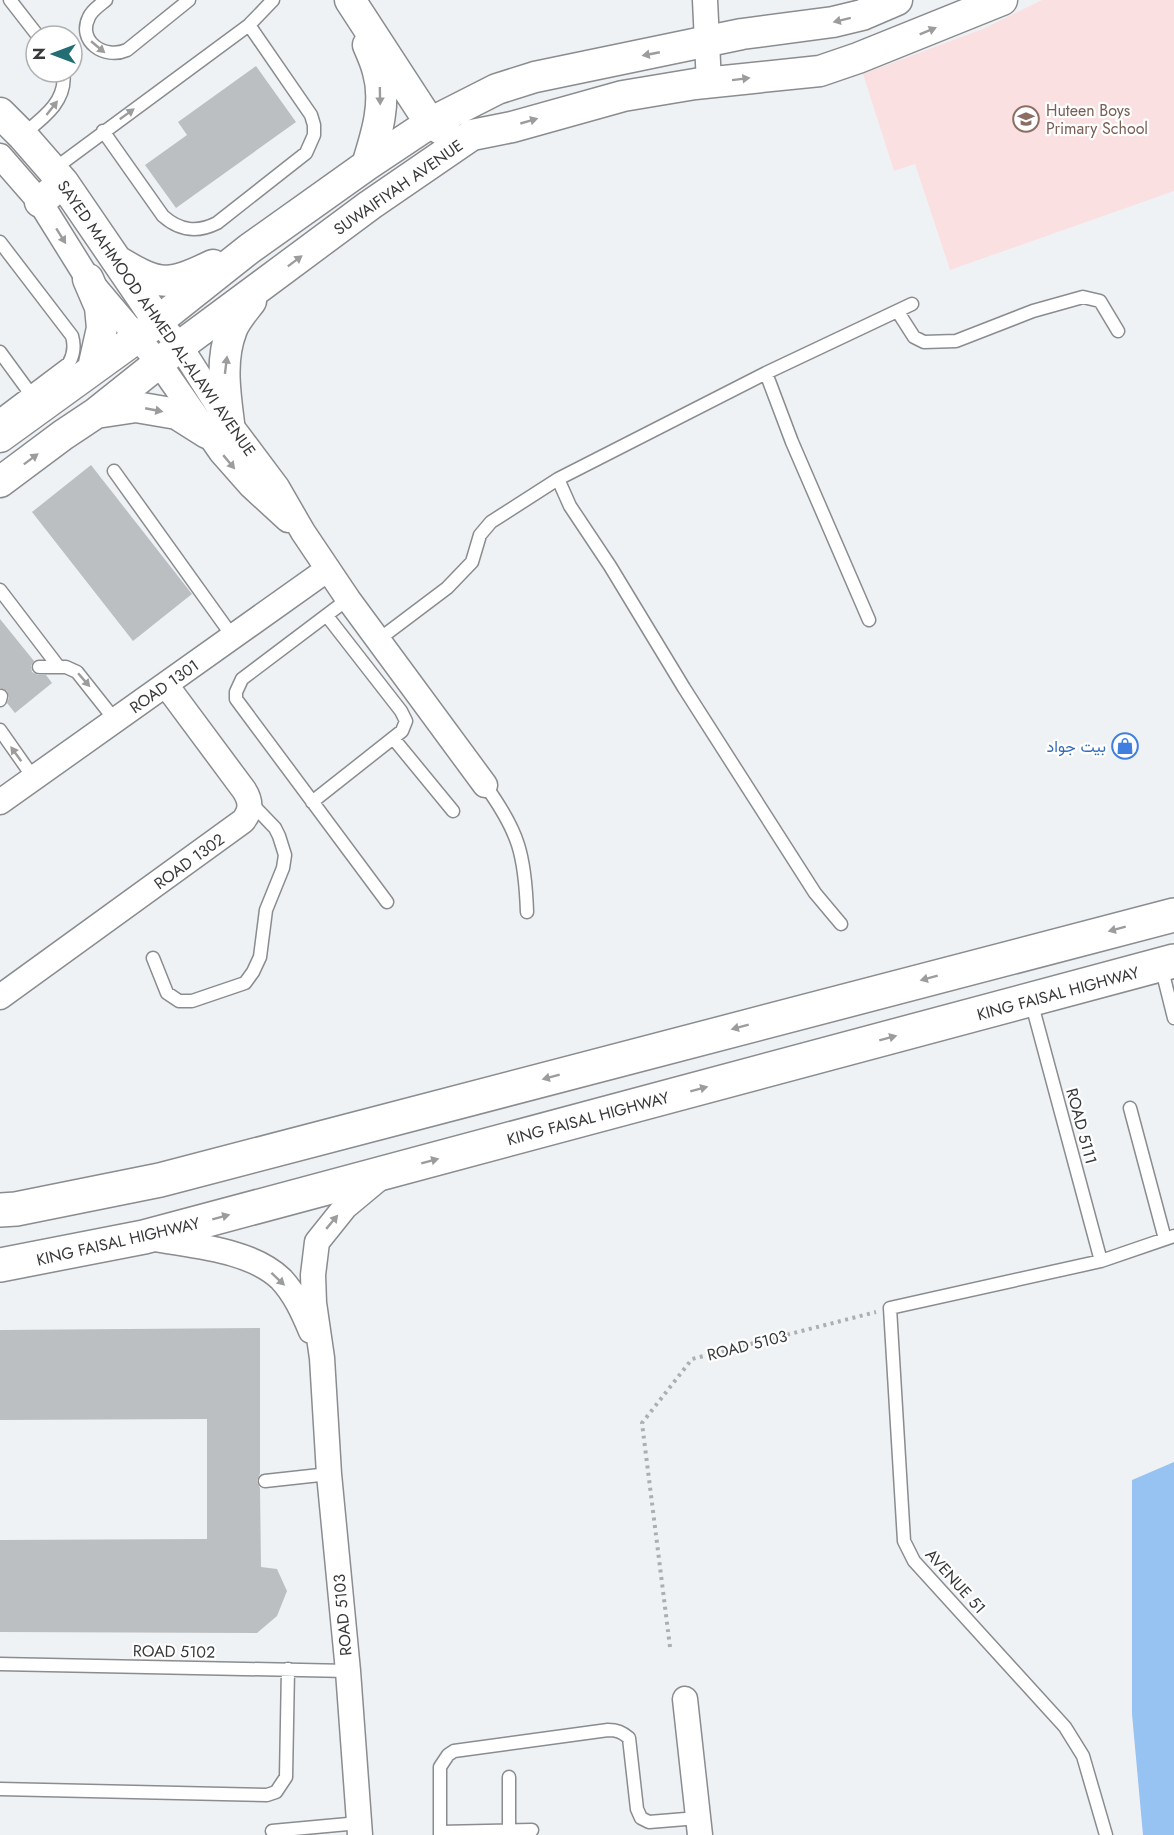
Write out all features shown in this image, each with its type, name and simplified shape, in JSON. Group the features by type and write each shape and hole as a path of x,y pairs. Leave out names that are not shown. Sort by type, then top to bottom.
{"main road":[{"path":"0,1210 16,1209 160,1180 1174,915"},
{"name":"KING FAISAL HIGHWAY","path":"0,1265 144,1237 1167,963"}],"street":[{"path":"351,0 430,123 446,132 472,135"},
{"path":"351,0 379,73 381,101 377,133 367,165"},
{"path":"705,0 709,84"},
{"name":"SUWAIFIYAH AVENUE","path":"0,437 148,329 249,249 367,165 430,123 497,89 535,76 742,34 833,22 862,15 897,0"},
{"name":"SUWAIFIYAH AVENUE","path":"0,482 96,413 170,354 370,205 472,135 512,127 622,96 820,71 1002,0"},
{"name":"SAYED MAHMOOD AHMED AL-ALAWI AVENUE","path":"0,113 58,176 116,261 148,329"},
{"name":"SAYED MAHMOOD AHMED AL-ALAWI AVENUE","path":"0,156 40,202 88,279 148,329 170,354 218,428 251,486 303,532 348,599 485,785"},
{"path":"40,202 58,176"},
{"path":"116,261 144,277 160,282 195,274 249,249"},
{"path":"88,279 100,307 102,328 93,368"},
{"path":"96,413 136,407 177,414 218,428 228,347 233,328 260,287"},
{"name":"ROAD 1301","path":"0,802 328,569"},
{"path":"166,685 244,790 250,802"},
{"name":"ROAD 1302","path":"0,997 243,821 248,816 250,802"},
{"name":"ROAD 5103","path":"359,1829 348,1671 313,1275 317,1242 345,1207 391,1171"},
{"name":"ROAD 5103","path":"144,1237 254,1260 280,1279 301,1307 322,1358"},
{"path":"685,1699 699,1827"}],"lane":[{"path":"10,0 29,24"},
{"path":"106,0 88,18 86,28 89,39 96,48 106,53 117,54 127,50 189,0"},
{"path":"58,176 103,131 249,25 273,0"},
{"path":"103,131 163,216 172,224 183,229 195,230 217,223 306,153 314,135 314,125 310,115 249,25"},
{"path":"22,135 48,115 58,100 63,84"},
{"path":"0,242 72,336 74,343 69,363 0,415"},
{"path":"898,312 914,337 924,342 956,341 1034,311 1083,297 1100,301 1118,331"},
{"path":"378,640 453,582 472,562 480,535 491,522 558,479 766,373 912,304"},
{"path":"0,352 30,393"},
{"path":"766,373 792,442 869,620"},
{"path":"114,471 233,638"},
{"path":"558,479 570,506 610,566 684,688 815,892 841,924"},
{"path":"0,590 58,666"},
{"path":"348,599 242,679 236,692 240,706 387,902"},
{"path":"312,802 405,726 404,715 327,616"},
{"path":"39,667 66,667 77,672 115,720"},
{"path":"0,730 33,777"},
{"path":"393,738 453,811"},
{"path":"485,785 504,810 520,845 525,875 527,912"},
{"path":"153,958 167,993 179,1001 192,1001 245,983 253,972 260,957 266,910 283,868 285,855 274,828 250,802"},
{"path":"1167,963 1174,1018"},
{"name":"ROAD 5111","path":"1031,1000 1101,1261"},
{"path":"890,1308 1101,1261 1170,1238 1130,1108"},
{"name":"AVENUE 51","path":"890,1308 904,1541 914,1561 1065,1727 1083,1756 1106,1835"},
{"path":"265,1481 329,1474"},
{"name":"ROAD 5102","path":"0,1664 348,1671"},
{"path":"0,1789 267,1795 276,1792 286,1777 288,1670"},
{"path":"532,1830 440,1833 440,1767 444,1761 454,1751 616,1730 629,1738 641,1818 648,1822 699,1827"},
{"path":"509,1777 509,1831"},
{"path":"272,1831 359,1829"}],"path":[{"name":"ROAD 5103","path":"670,1647 642,1423 692,1359 890,1308"}],"shaded area":[{"name":"Huteen Boys Primary School","path":"1042,0 1174,0 1174,191 950,270 915,164 894,171 863,74 985,28"},
{"path":"1174,1462 1174,1835 1143,1835 1132,1714 1132,1480"}],"building":[{"path":"256,66 296,122 176,208 145,165 187,135 178,122"},
{"path":"91,465 192,594 133,641 32,512"},
{"path":"0,619 34,661 31,666 32,672 46,675 52,683 15,713 7,703 9,697 7,691 0,688"},
{"path":"260,1328 260,1474 257,1481 260,1488 261,1567 277,1569 287,1591 277,1616 257,1633 0,1632 0,1540 207,1539 207,1419 0,1420 0,1330"}],"place":[{"name":"Huteen Boys Primary School","path":"1026,119"},
{"name":"بيت جواد","path":"1125,746"}]}
